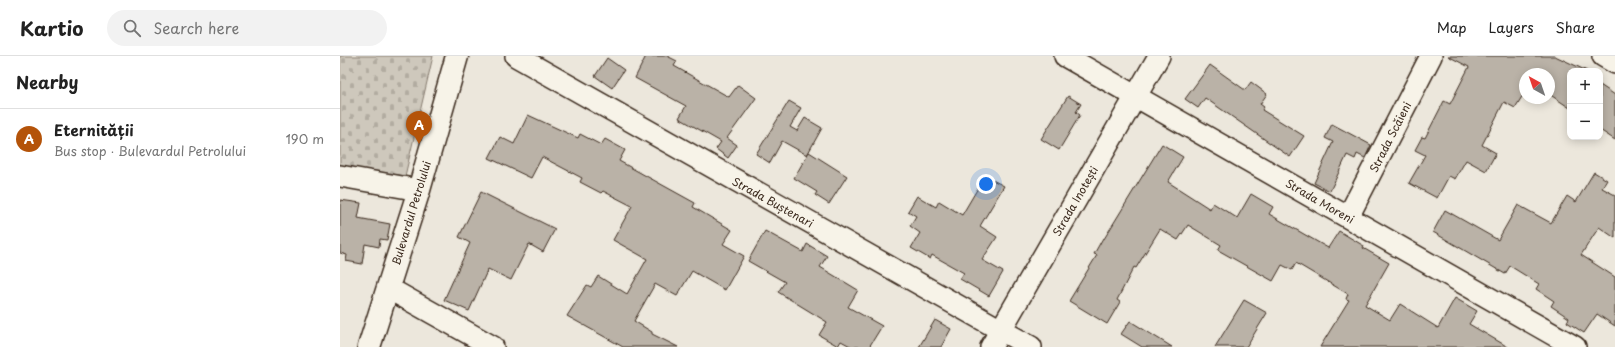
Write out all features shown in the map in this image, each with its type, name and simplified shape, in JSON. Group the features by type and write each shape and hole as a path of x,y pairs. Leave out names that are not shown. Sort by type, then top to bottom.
{"street":[{"name":"Bulevardul Petrolului","path":"369,347 419,190 457,56"},
{"name":"Strada Buștenari","path":"516,56 996,338 1031,347"},
{"name":"Strada Moreni","path":"1065,56 1575,347"},
{"name":"Strada Inotești","path":"996,338 1158,56"},
{"name":"Strada Scăieni","path":"1348,217 1431,56"},
{"path":"1603,56 1615,63"},
{"path":"340,176 419,190"},
{"path":"388,288 493,347"}],"green space":[{"path":"340,56 433,56 405,176 340,166"}],"building":[{"path":"646,56 667,56 677,61 674,66 729,97 738,85 756,98 727,138 737,145 728,158 716,149 721,142 679,118 686,106 635,78"},
{"path":"1448,56 1555,56 1581,68 1567,68 1567,106 1555,98 1555,68 1519,68 1519,102 1515,108 1504,102 1482,145 1496,153 1486,171 1466,160 1455,179 1449,176 1437,198 1409,183 1425,155 1415,150 1422,137 1425,138 1444,101 1450,104 1469,67"},
{"path":"607,58 624,70 612,88 595,76"},
{"path":"1210,65 1245,90 1251,82 1267,94 1260,104 1264,107 1262,110 1304,136 1290,157 1205,98 1198,108 1185,99"},
{"path":"1603,87 1615,95 1615,140 1603,132"},
{"path":"1068,96 1081,104 1076,112 1080,115 1059,150 1041,139"},
{"path":"789,101 801,108 790,127 797,131 805,118 822,128 807,155 782,141 770,163 756,154"},
{"path":"528,115 578,138 580,134 601,145 605,139 625,150 619,161 695,203 693,207 732,230 723,244 744,256 725,290 692,271 677,296 655,284 634,321 652,332 652,334 678,347 623,347 567,316 587,285 591,287 598,276 627,294 647,259 613,240 632,206 603,191 601,193 580,182 582,178 542,157 531,178 489,158 500,137 514,144"},
{"path":"1332,124 1371,145 1365,158 1357,154 1355,159 1347,155 1330,191 1314,183 1333,142 1325,138"},
{"path":"1162,144 1183,157 1168,182 1210,209 1213,203 1237,218 1251,194 1273,207 1269,214 1328,248 1339,231 1364,246 1363,248 1389,263 1365,305 1390,320 1400,304 1438,328 1455,298 1477,311 1469,324 1508,347 1320,347 1349,300 1346,299 1348,294 1296,263 1292,270 1282,265 1273,281 1218,250 1221,245 1188,225 1178,240 1160,229 1136,268 1134,267 1117,300 1120,302 1107,324 1069,301 1097,255 1094,254 1103,238 1104,239"},
{"path":"809,152 847,176 829,204 815,195 817,192 794,178"},
{"path":"1594,172 1607,180 1602,188 1615,195 1615,238 1599,227 1581,255 1615,277 1615,326 1597,314 1584,333 1567,322 1569,318 1551,306 1554,301 1536,289 1539,284 1510,266 1505,274 1433,232 1445,210 1498,240 1518,205 1551,223 1567,196 1576,202"},
{"path":"985,176 1004,186 980,226 997,237 982,260 1003,272 989,296 960,279 964,273 932,255 930,259 911,248 920,233 910,226 916,216 908,211 917,196 936,207 939,201 962,215"},
{"path":"481,192 555,229 543,252 529,244 511,280 488,269 469,311 444,300 470,243 459,237"},
{"path":"340,200 361,203 358,218 390,224 387,240 380,239 379,247 365,244 362,264 346,261 347,255 340,253"},
{"path":"765,231 803,252 807,244 827,256 820,267 858,290 848,307 882,326 869,347 852,347 841,341 838,346 819,335 827,322 778,292 785,282 748,261"},
{"path":"1244,300 1267,313 1246,347 1215,347"},
{"path":"935,320 951,329 941,347 919,347"},
{"path":"1130,321 1172,347 1142,347 1121,334"}],"place":[{"name":"Eternității","path":"419,144"}]}
